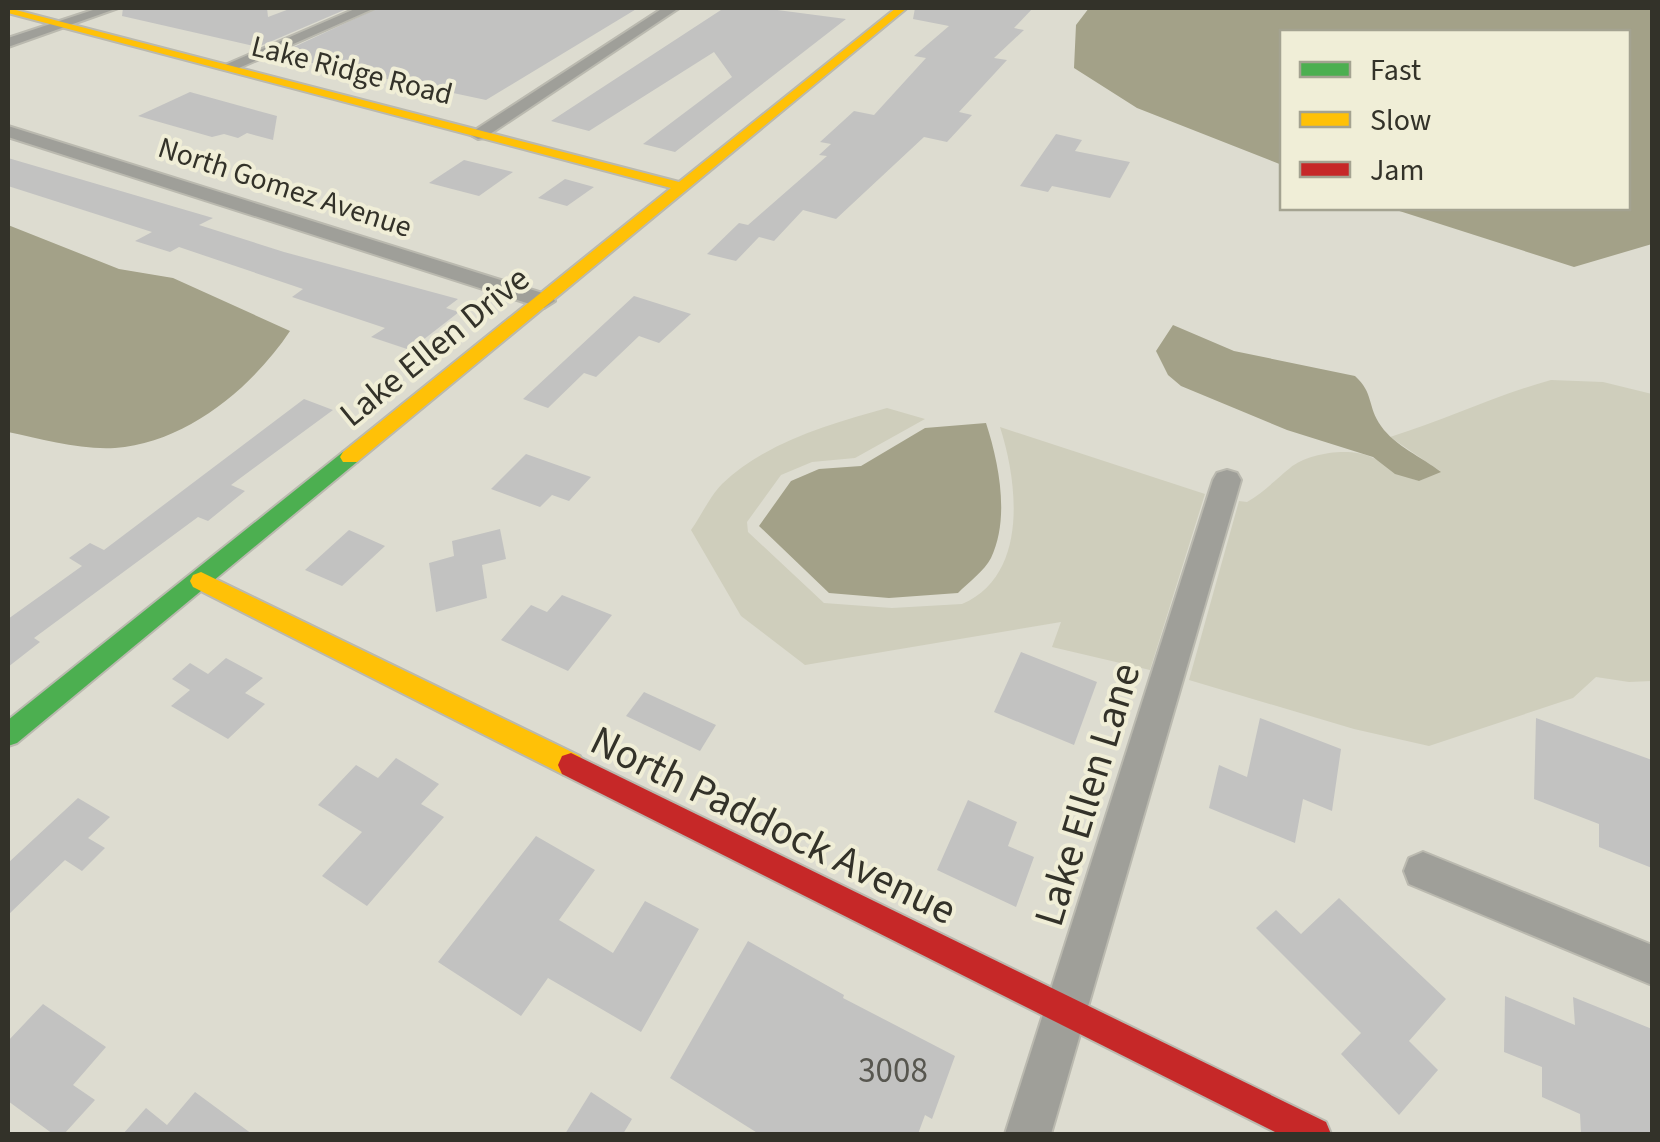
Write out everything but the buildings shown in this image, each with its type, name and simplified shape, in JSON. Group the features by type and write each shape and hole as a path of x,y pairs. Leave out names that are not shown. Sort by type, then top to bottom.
{"street":[{"path":"8,43 111,8"},
{"path":"226,68 368,8"},
{"path":"478,134 672,8"},
{"name":"Lake Ellen Drive","path":"8,735 902,8"},
{"name":"Lake Ridge Road","path":"8,10 682,187"},
{"name":"North Gomez Avenue","path":"8,131 544,301"},
{"name":"Lake Ellen Lane","path":"1028,1134 1227,480"},
{"name":"North Paddock Avenue","path":"200,582 1314,1134"},
{"path":"1422,871 1652,964"}],"green space":[{"path":"1551,380 1603,382 1652,394 1652,681 1596,677 1573,698 1429,746 1354,729 1189,680 1239,501 1247,502 1298,463 1329,453 1362,454 1419,481 1440,471 1390,437"},
{"path":"887,408 925,419 855,458 812,462 781,475 747,522 748,532 824,603 892,608 962,604 984,590 999,572 1008,550 1014,500 1000,427 1205,494 1150,670 1052,647 1061,622 805,665 741,616 691,530 714,494 739,469 779,446 821,428"}],"shaded area":[{"path":"1089,8 1652,8 1652,244 1574,267 1396,210 1630,210 1630,30 1280,30 1280,164 1137,108 1074,68 1076,25"},
{"path":"8,225 119,269 173,278 290,331 237,392 192,424 167,436 141,444 101,448 8,432"},
{"path":"1173,325 1234,351 1355,376 1387,433 1441,472 1419,481 1395,474 1373,457 1287,430 1181,386 1168,375 1156,351"},
{"path":"986,423 998,473 1000,526 988,563 958,593 889,598 829,593 759,526 791,481 819,469 861,466 925,428"}],"traffic: fast":[{"path":"8,735 350,457"}],"traffic: slow":[{"path":"350,457 902,8"},
{"path":"8,10 682,187"},
{"path":"201,581 571,765"}],"traffic: jam":[{"path":"571,765 1314,1134"}]}
